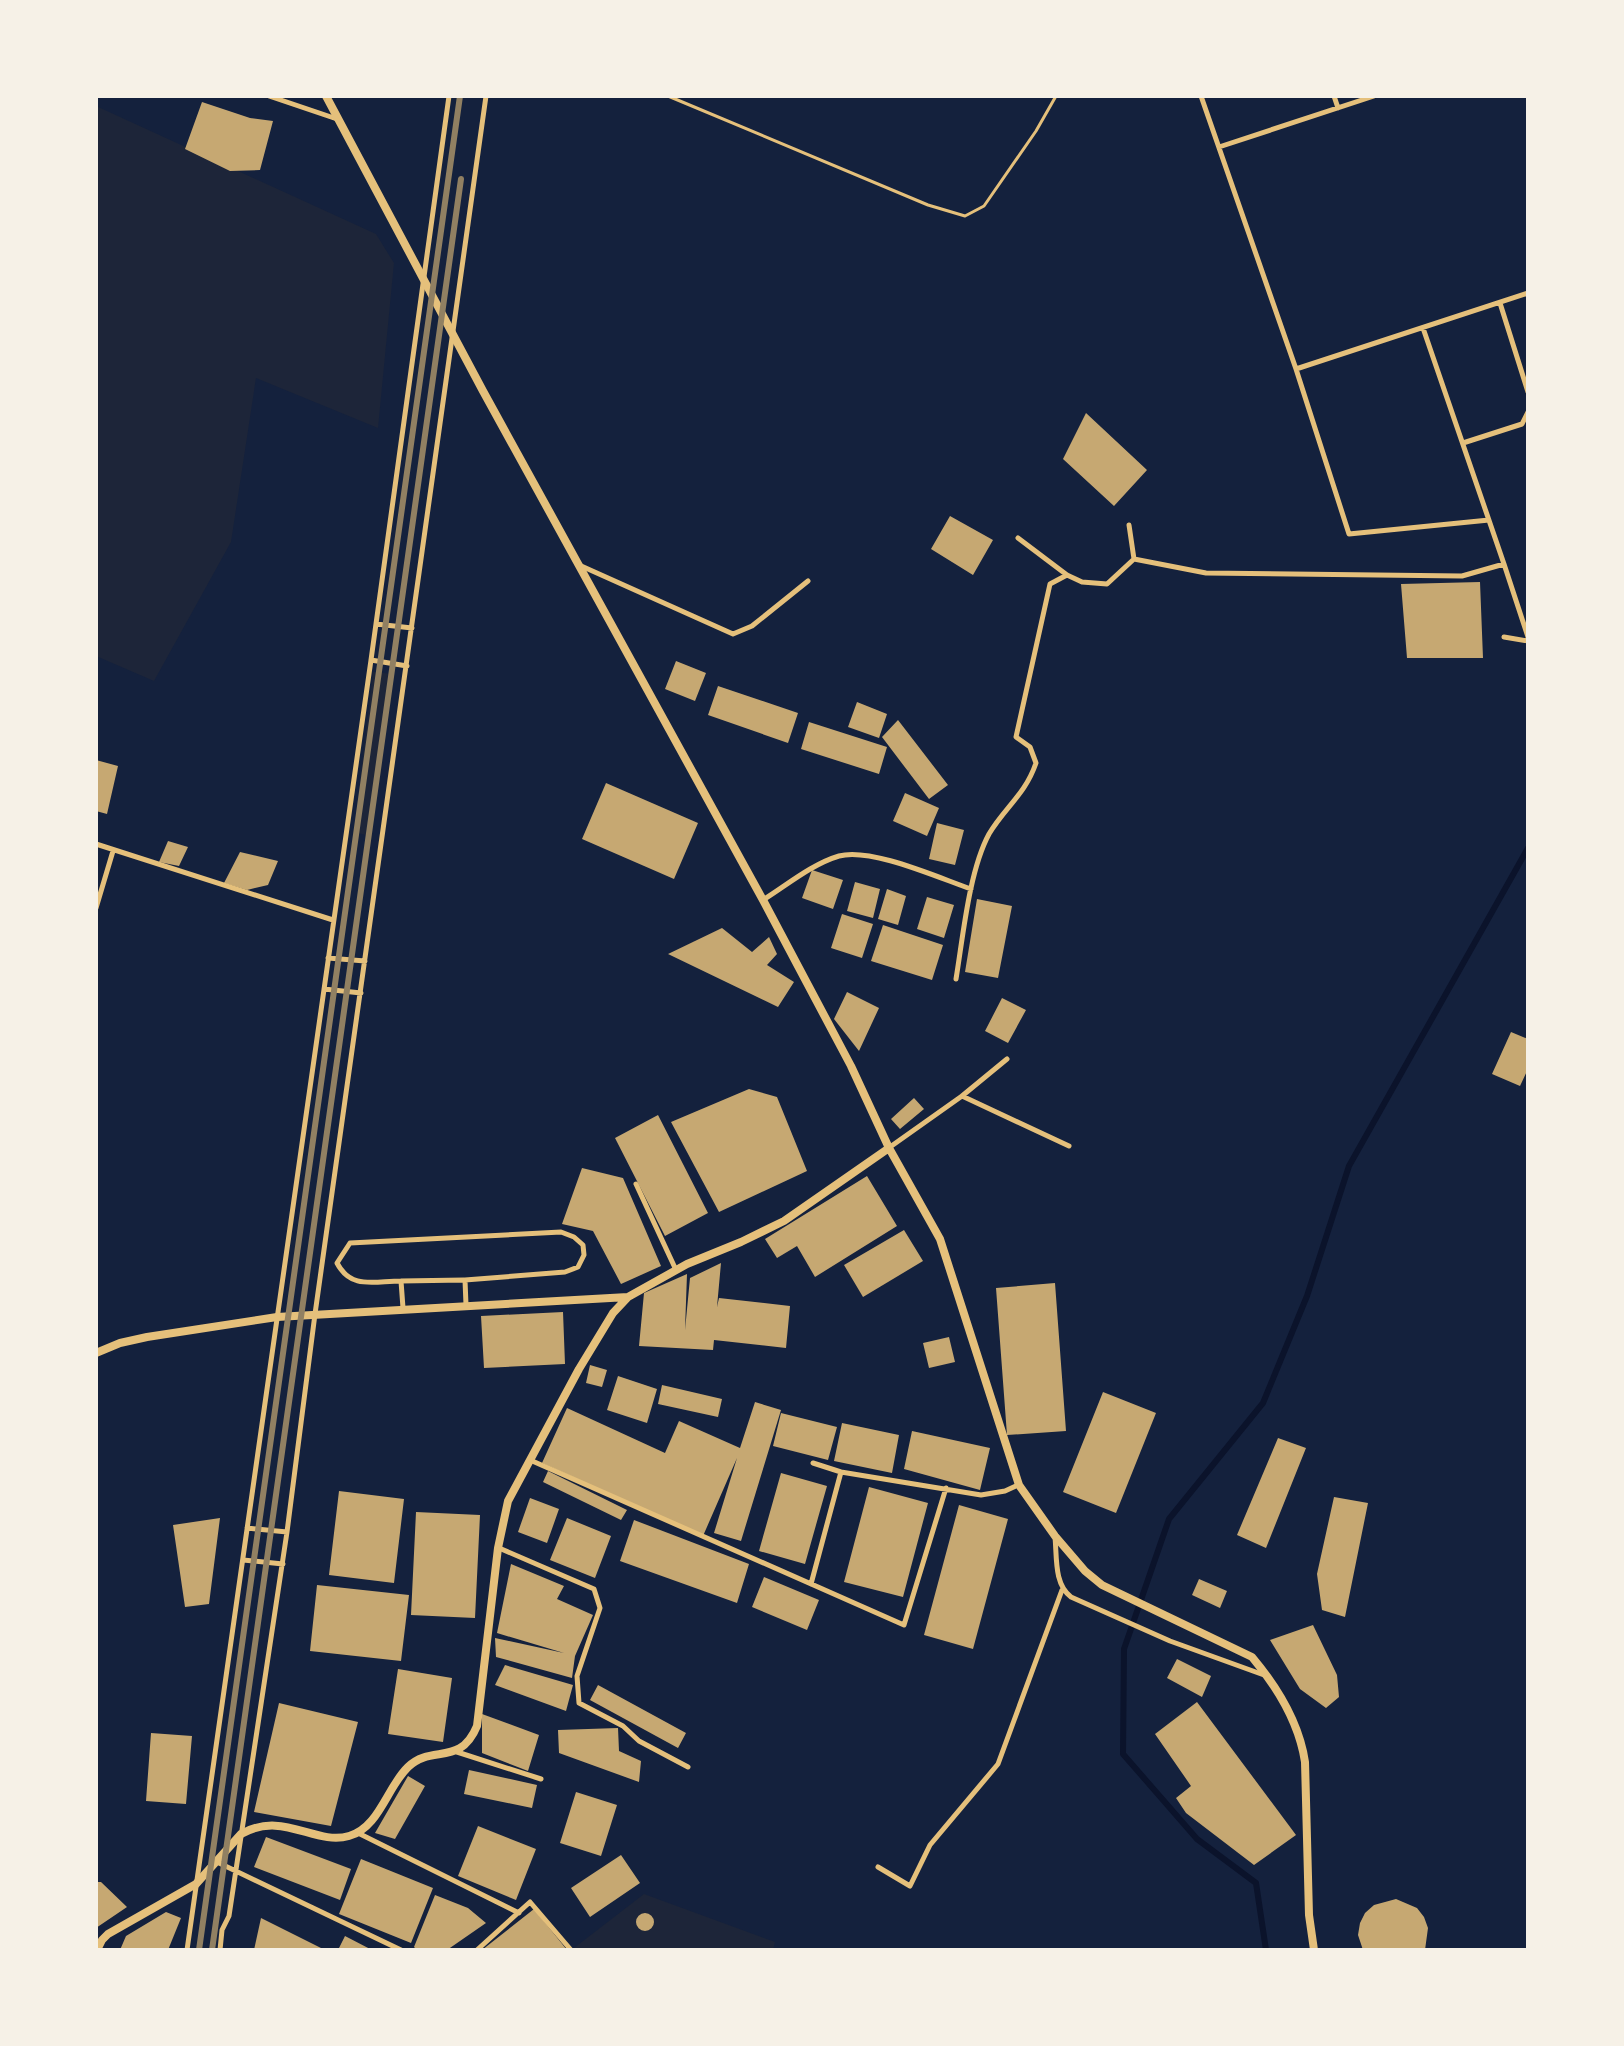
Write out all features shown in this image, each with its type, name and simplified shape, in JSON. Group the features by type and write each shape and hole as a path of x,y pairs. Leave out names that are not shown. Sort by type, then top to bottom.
{"street":[{"path":"326,96 763,900 851,1066 889,1148 940,1239 1019,1485 1055,1536 1085,1571 1102,1585 1252,1657 1269,1677 1301,1737 1305,1762 1309,1915 1314,1950"},
{"path":"97,1950 99,1939 196,1884 241,1834 268,1825 336,1838 357,1833 372,1819 410,1764 457,1752 471,1741 477,1726 498,1548 508,1501 613,1313 628,1297 676,1271 784,1221 889,1148"},
{"path":"96,1353 147,1337 277,1317 628,1297"}],"lane":[{"path":"269,96 338,119"},
{"path":"187,1950 449,96"},
{"path":"220,1950 222,1930 229,1916 283,1564 315,1314 486,96"},
{"path":"1201,96 1296,369 1349,534 1489,520"},
{"path":"1334,96 1338,108"},
{"path":"1219,147 1374,96"},
{"path":"1296,369 1528,293"},
{"path":"1500,303 1528,392"},
{"path":"1423,328 1528,639 1504,637"},
{"path":"1463,443 1522,424 1528,412"},
{"path":"1129,525 1134,559"},
{"path":"1018,538 1067,575 1082,582 1107,584 1134,559"},
{"path":"1134,559 1206,573 1462,576 1504,564"},
{"path":"578,564 733,634 752,626 808,581"},
{"path":"956,979 971,889 989,835 1029,783 1036,763 1030,747 1016,737 1050,584 1067,575"},
{"path":"376,624 412,628"},
{"path":"371,660 407,666"},
{"path":"96,844 333,920"},
{"path":"96,908 113,851"},
{"path":"763,900 823,862 853,853 871,855 971,889"},
{"path":"328,958 365,961"},
{"path":"324,989 361,993"},
{"path":"889,1148 962,1096 1007,1059"},
{"path":"962,1096 1069,1146"},
{"path":"636,1184 676,1271"},
{"path":"561,1232 583,1245 584,1255 578,1267 565,1272 465,1280 352,1282 337,1263 350,1243 561,1232"},
{"path":"465,1280 466,1305"},
{"path":"401,1281 403,1308"},
{"path":"530,1460 904,1625 946,1488"},
{"path":"813,1463 841,1472 981,1495 1019,1485"},
{"path":"811,1584 841,1472"},
{"path":"247,1528 287,1532"},
{"path":"878,1867 910,1886 930,1845 998,1764 1062,1590 1055,1536"},
{"path":"498,1548 594,1589 600,1608 577,1676 579,1703 623,1726 639,1741 688,1767"},
{"path":"243,1560 283,1564"},
{"path":"1062,1590 1170,1641 1269,1677"},
{"path":"457,1752 541,1779"},
{"path":"357,1833 519,1913"},
{"path":"217,1862 401,1950"},
{"path":"477,1950 530,1902 571,1950"}],"path":[{"path":"669,96 928,205 965,216 984,206 1036,131 1056,96"}],"shaded area":[{"path":"96,106 376,234 394,263 378,428 256,378 231,542 154,681 96,656"},
{"path":"373,672 393,674 366,835 354,832"},
{"path":"644,1894 775,1942 773,1950 574,1948"}],"building":[{"path":"202,102 250,118 273,121 260,170 230,171 185,149"},
{"path":"1086,413 1147,470 1114,506 1063,459"},
{"path":"950,516 993,540 973,575 931,549"},
{"path":"1480,582 1483,658 1407,658 1401,584"},
{"path":"676,661 706,673 695,701 665,689"},
{"path":"718,686 798,713 788,743 708,715"},
{"path":"857,702 887,714 879,738 848,727"},
{"path":"898,720 948,785 929,799 882,737"},
{"path":"809,722 887,747 879,774 801,749"},
{"path":"96,760 118,766 107,814 96,811"},
{"path":"606,783 698,823 674,879 582,839"},
{"path":"905,793 939,808 927,836 893,821"},
{"path":"937,823 964,830 955,865 929,859"},
{"path":"168,841 188,847 179,866 159,862"},
{"path":"240,852 278,861 268,885 247,890 224,883"},
{"path":"812,870 843,880 833,909 802,898"},
{"path":"855,882 880,889 873,918 847,911"},
{"path":"887,889 906,896 898,925 878,919"},
{"path":"927,897 954,905 944,938 917,929"},
{"path":"977,899 1012,906 998,978 965,972"},
{"path":"842,914 873,924 862,958 831,948"},
{"path":"883,925 943,945 932,980 871,961"},
{"path":"722,928 752,952 769,937 777,954 767,965 794,982 778,1007 668,954"},
{"path":"847,992 879,1008 859,1051 834,1019"},
{"path":"1002,998 1026,1010 1008,1043 985,1031"},
{"path":"1511,1032 1528,1039 1528,1069 1520,1086 1492,1074"},
{"path":"749,1089 777,1097 807,1171 719,1212 671,1122"},
{"path":"914,1098 924,1109 900,1129 891,1119"},
{"path":"658,1115 708,1213 665,1236 615,1138"},
{"path":"582,1168 623,1178 661,1266 621,1284 593,1231 562,1224"},
{"path":"867,1176 897,1226 815,1277 797,1246 777,1258 765,1239"},
{"path":"904,1230 923,1261 863,1297 844,1265"},
{"path":"721,1263 717,1307 719,1298 790,1306 786,1348 714,1340 713,1350 639,1346 644,1293 687,1274 685,1330 690,1278"},
{"path":"1055,1283 1066,1431 1007,1435 996,1288"},
{"path":"563,1312 565,1364 484,1368 481,1316"},
{"path":"949,1337 955,1362 929,1368 923,1343"},
{"path":"590,1365 607,1370 602,1387 586,1383"},
{"path":"618,1376 657,1389 647,1423 607,1410"},
{"path":"662,1385 722,1399 718,1417 658,1404"},
{"path":"1103,1392 1156,1413 1116,1513 1063,1492"},
{"path":"755,1402 781,1410 741,1541 714,1533 737,1458 703,1536 542,1463 567,1408 665,1453 679,1421 740,1448"},
{"path":"781,1413 837,1427 828,1460 773,1446"},
{"path":"842,1423 899,1435 892,1473 834,1461"},
{"path":"912,1431 990,1448 980,1490 904,1469"},
{"path":"1278,1438 1306,1448 1266,1548 1237,1535"},
{"path":"548,1471 627,1510 621,1520 543,1482"},
{"path":"781,1473 827,1486 805,1564 759,1551"},
{"path":"869,1487 928,1503 903,1597 844,1582"},
{"path":"339,1491 404,1499 394,1583 329,1575"},
{"path":"1334,1497 1368,1503 1345,1617 1322,1610 1317,1574"},
{"path":"530,1498 559,1509 547,1543 518,1532"},
{"path":"959,1505 1008,1519 973,1649 924,1635"},
{"path":"416,1512 480,1515 475,1618 411,1615"},
{"path":"220,1518 209,1604 185,1607 173,1525"},
{"path":"567,1518 611,1536 595,1578 550,1560"},
{"path":"634,1520 749,1564 737,1603 620,1561"},
{"path":"511,1564 564,1586 557,1599 593,1615 575,1656 572,1678 496,1657 495,1638 564,1653 497,1633"},
{"path":"764,1577 819,1600 807,1630 752,1607"},
{"path":"1199,1579 1227,1591 1220,1608 1192,1595"},
{"path":"317,1585 409,1595 401,1661 310,1651"},
{"path":"1313,1625 1337,1675 1339,1697 1326,1708 1300,1689 1270,1640"},
{"path":"1177,1659 1211,1676 1202,1697 1167,1678"},
{"path":"505,1665 573,1685 566,1711 495,1685"},
{"path":"398,1669 452,1678 443,1742 388,1734"},
{"path":"598,1685 686,1733 678,1748 590,1700"},
{"path":"1197,1702 1296,1835 1254,1865 1186,1813 1176,1798 1191,1786 1155,1734"},
{"path":"279,1703 358,1722 331,1826 254,1812"},
{"path":"482,1714 539,1735 528,1771 482,1753"},
{"path":"618,1728 619,1751 641,1761 639,1782 559,1753 558,1730"},
{"path":"151,1733 192,1736 186,1804 146,1801"},
{"path":"469,1770 537,1785 532,1808 464,1794"},
{"path":"408,1776 425,1786 395,1839 375,1833"},
{"path":"576,1792 617,1805 601,1856 560,1843"},
{"path":"478,1826 536,1849 516,1900 458,1876"},
{"path":"266,1837 351,1869 340,1900 254,1867"},
{"path":"621,1855 640,1883 590,1917 571,1888"},
{"path":"361,1859 433,1888 411,1943 339,1914"},
{"path":"96,1882 101,1882 127,1907 96,1928"},
{"path":"435,1895 468,1908 486,1923 447,1950 417,1950 414,1947"},
{"path":"1396,1899 1417,1908 1424,1917 1428,1928 1425,1950 1363,1950 1358,1935 1365,1913 1374,1905"},
{"path":"534,1909 567,1950 482,1950"},
{"path":"166,1912 181,1918 168,1950 120,1950 126,1936"},
{"path":"645,1913 654,1922 645,1931 636,1922"},
{"path":"261,1918 325,1950 254,1950"},
{"path":"345,1936 372,1950 338,1950"}],"waterway":[{"path":"1266,1950 1256,1883 1197,1839 1123,1754 1124,1649 1169,1519 1263,1403 1307,1296 1349,1166 1528,848"}],"railway":[{"path":"199,1950 460,96"},
{"path":"212,1950 461,179"}]}
